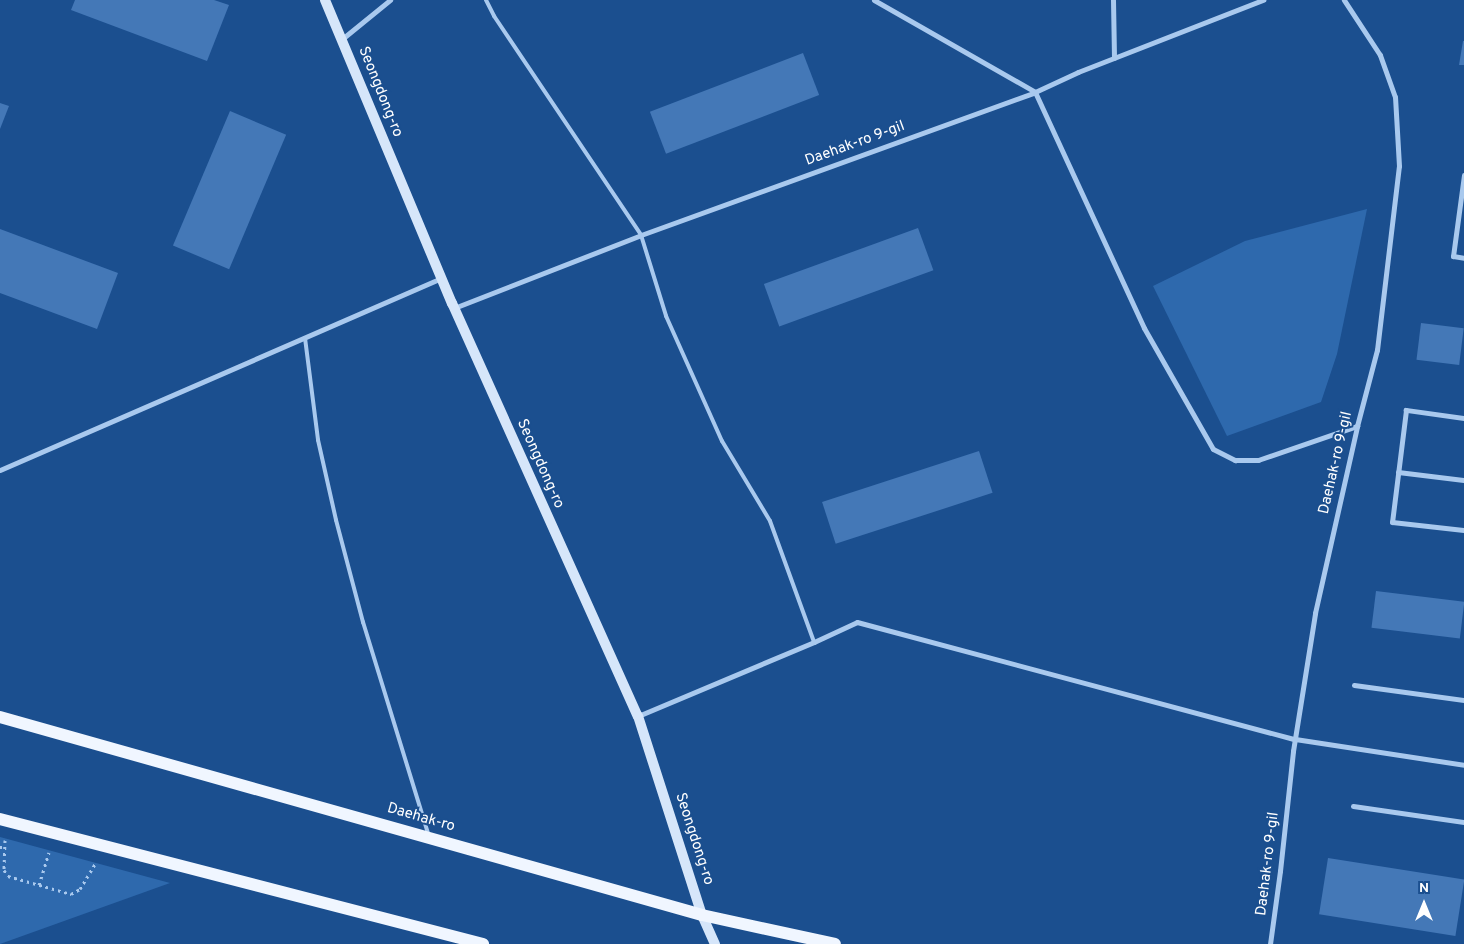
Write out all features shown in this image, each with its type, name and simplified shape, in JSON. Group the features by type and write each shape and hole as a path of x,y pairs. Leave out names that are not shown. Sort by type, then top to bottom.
{"main road":[{"name":"Daehak-ro","path":"0,717 702,915 835,944"},
{"path":"0,819 483,944"}],"street":[{"name":"Seongdong-ro","path":"325,0 454,309 638,716 702,915 715,944"},
{"path":"342,39 390,0"},
{"path":"874,0 1035,92 1144,328 1212,449 1235,460 1258,460 1357,426"},
{"path":"1113,0 1114,58"},
{"name":"Daehak-ro 9-gil","path":"454,309 641,234 1035,92 1078,72 1263,0"},
{"name":"Daehak-ro 9-gil","path":"1270,944 1295,739 1315,613 1357,426 1377,350 1400,166 1395,97 1380,55 1344,0"},
{"path":"1464,174 1453,256 1464,258"},
{"path":"0,470 442,278"},
{"path":"1464,418 1406,410 1392,522 1464,530"},
{"path":"1398,472 1464,480"},
{"path":"638,716 857,622 1295,739 1464,765"},
{"path":"1354,685 1464,700"},
{"path":"1353,806 1464,822"}],"lane":[{"path":"486,0 494,16 641,234 666,316 722,442 770,521 814,642"},
{"path":"306,338 318,440 336,520 363,622 430,838"}],"path":[{"path":"5,837 5,873 11,878 74,894 80,889 97,861"},
{"path":"0,847 5,848"},
{"path":"39,885 50,848"}],"shaded area":[{"path":"1367,209 1337,354 1321,402 1227,436 1153,286 1245,241"},
{"path":"0,837 170,883 0,944"}],"building":[{"path":"75,0 214,0 229,5 207,61 71,10"},
{"path":"1463,41 1464,65 1459,65"},
{"path":"803,53 819,95 666,154 650,112"},
{"path":"0,103 9,106 0,129"},
{"path":"230,111 286,135 229,269 173,245"},
{"path":"918,228 933,270 779,326 764,284"},
{"path":"0,229 118,273 97,329 0,293"},
{"path":"1421,323 1464,328 1459,365 1416,360"},
{"path":"979,451 993,493 836,544 822,502"},
{"path":"1376,591 1464,602 1460,639 1371,628"},
{"path":"1328,858 1464,880 1455,936 1319,914"}]}
